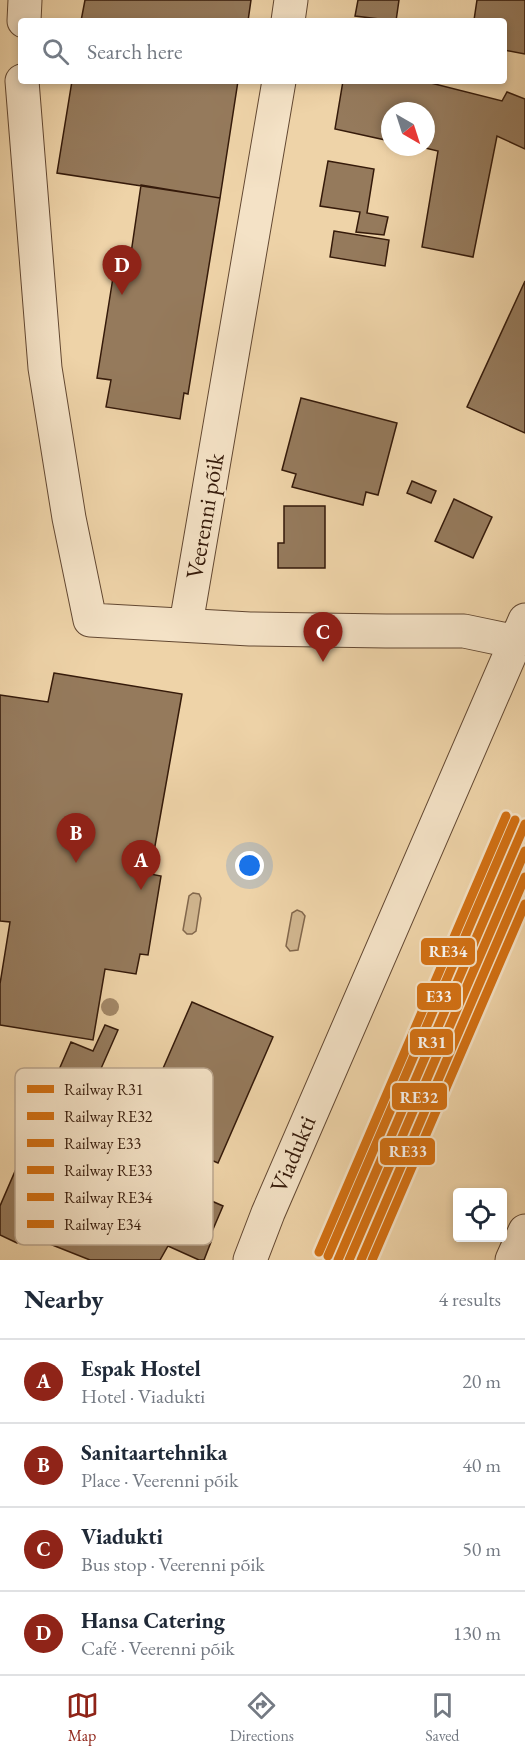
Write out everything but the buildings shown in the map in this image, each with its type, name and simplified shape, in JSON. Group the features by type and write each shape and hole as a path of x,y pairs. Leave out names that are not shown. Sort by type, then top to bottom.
{"street":[{"path":"24,18 25,0"},
{"path":"288,18 291,0"},
{"path":"22,84 45,368 69,518 90,620 250,629 520,631"},
{"name":"Veerenni põik","path":"186,624 278,84"},
{"name":"Viadukti","path":"250,1260 277,1192 520,631"},
{"path":"512,1260 525,1231"}],"shaded area":[{"path":"193,893 199,894 201,898 196,931 187,934 183,930 189,896"},
{"path":"297,910 305,916 298,950 290,951 286,946 292,913"}],"rail line":[{"name":"RE34","path":"319,1252 506,816"},
{"name":"E33","path":"328,1256 515,820"},
{"name":"R31","path":"338,1260 525,824"},
{"name":"RE32","path":"349,1260 525,851"},
{"name":"RE33","path":"361,1260 525,877"},
{"name":"E34","path":"372,1260 525,904"}],"place":[{"name":"Hansa Catering","path":"122,295"},
{"name":"Viadukti","path":"323,662"},
{"name":"Sanitaartehnika","path":"76,863"},
{"name":"Espak Hostel","path":"141,890"}]}
